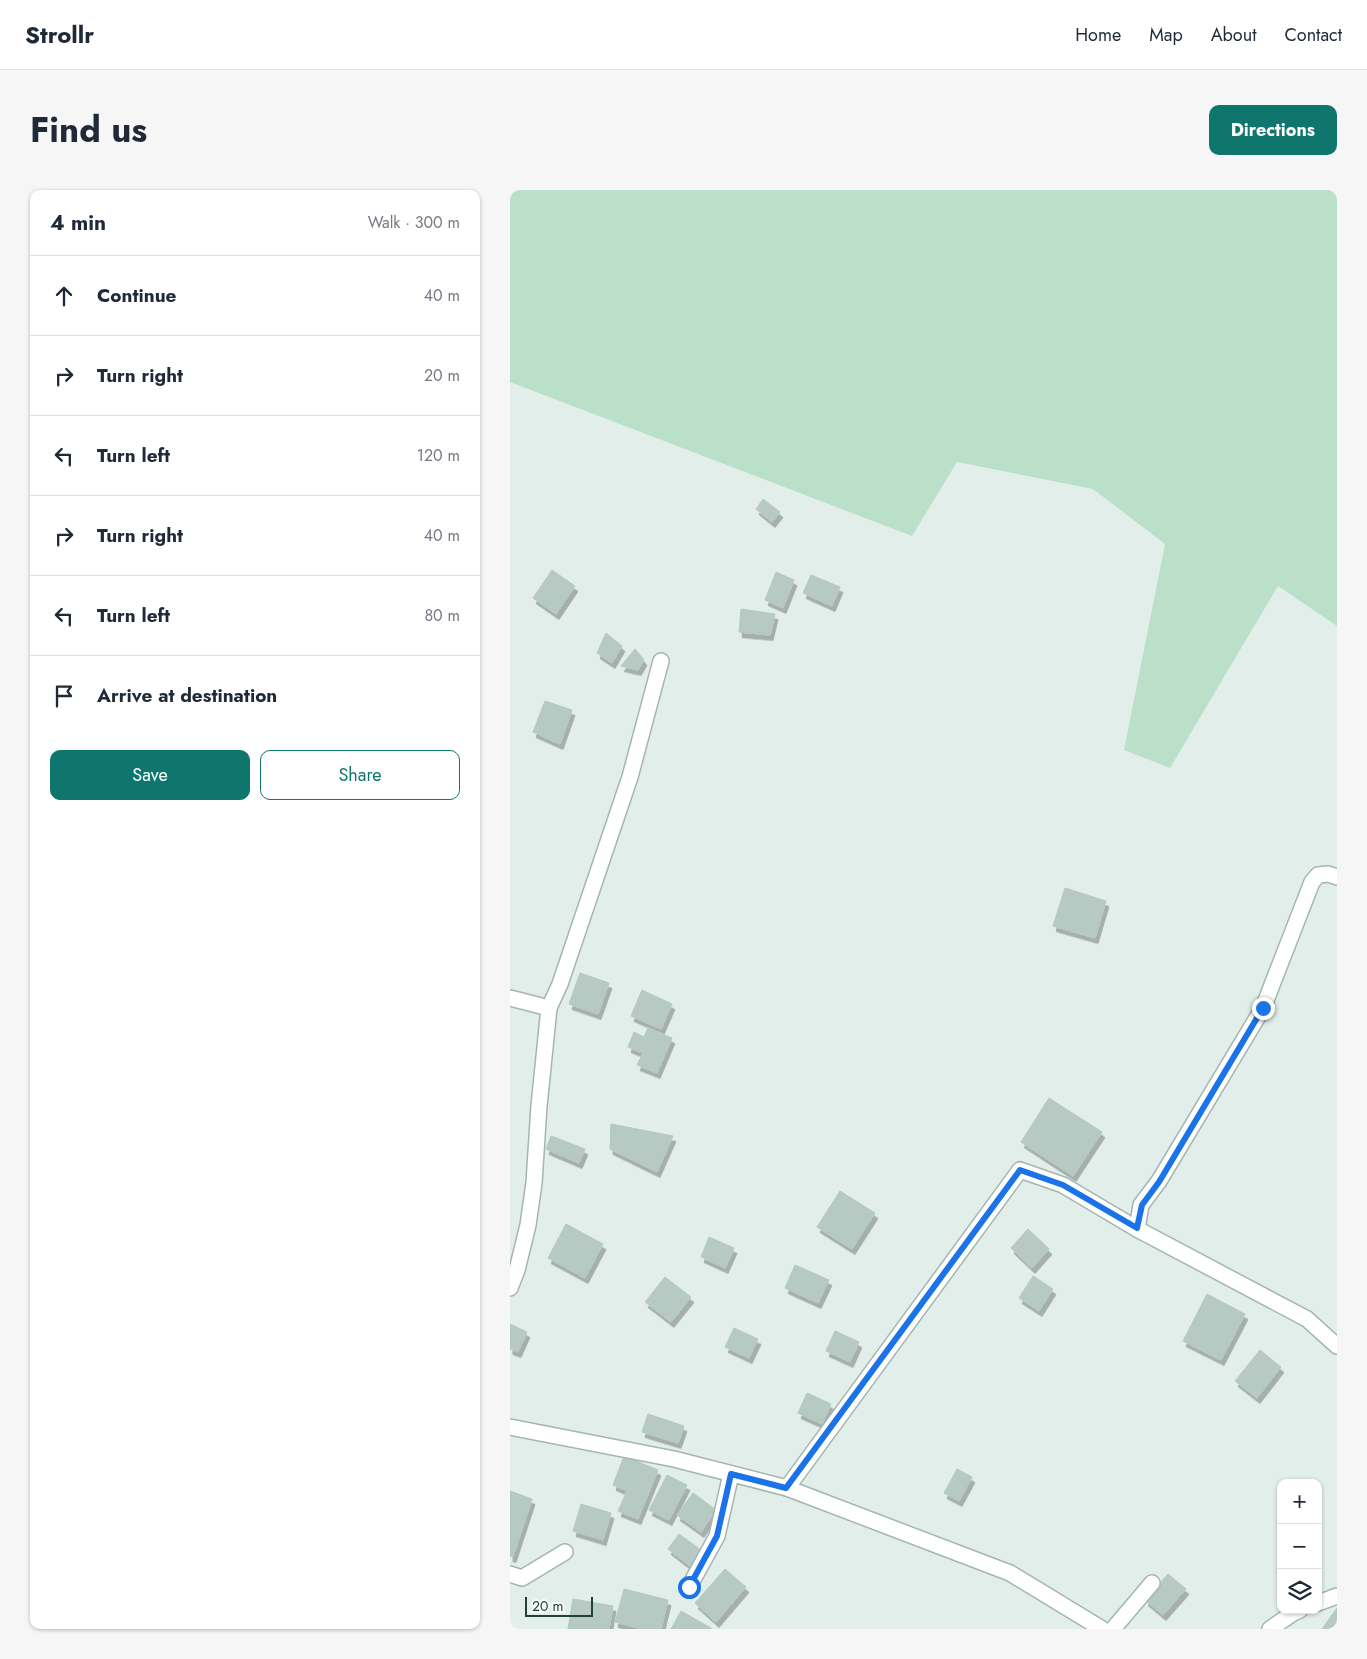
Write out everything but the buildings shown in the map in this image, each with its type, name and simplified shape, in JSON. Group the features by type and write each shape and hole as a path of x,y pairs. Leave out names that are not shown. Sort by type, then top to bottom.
{"street":[{"path":"510,1288 517,1270 528,1225 533,1192 549,1008 560,984 630,777 661,661"},
{"path":"1137,1228 1142,1205 1159,1182 1263,1008 1312,882 1318,874 1328,874 1337,878"},
{"path":"510,998 549,1008"},
{"path":"786,1488 1020,1170 1063,1185 1137,1228 1306,1319 1337,1346"},
{"path":"510,1427 674,1459 786,1488 1010,1573 1102,1629"},
{"path":"689,1587 717,1536 731,1474"},
{"path":"510,1574 522,1578 565,1552"},
{"path":"1113,1629 1152,1582"},
{"path":"1322,1602 1337,1596"},
{"path":"1270,1629 1292,1614"}],"green space":[{"path":"510,190 1337,190 1337,626 1278,586 1170,768 1124,750 1165,544 1093,489 957,462 912,536 510,382"}],"route":[{"path":"689,1587 717,1536 731,1474 786,1488 1020,1170 1063,1185 1137,1228 1142,1205 1159,1182 1263,1008"}]}
